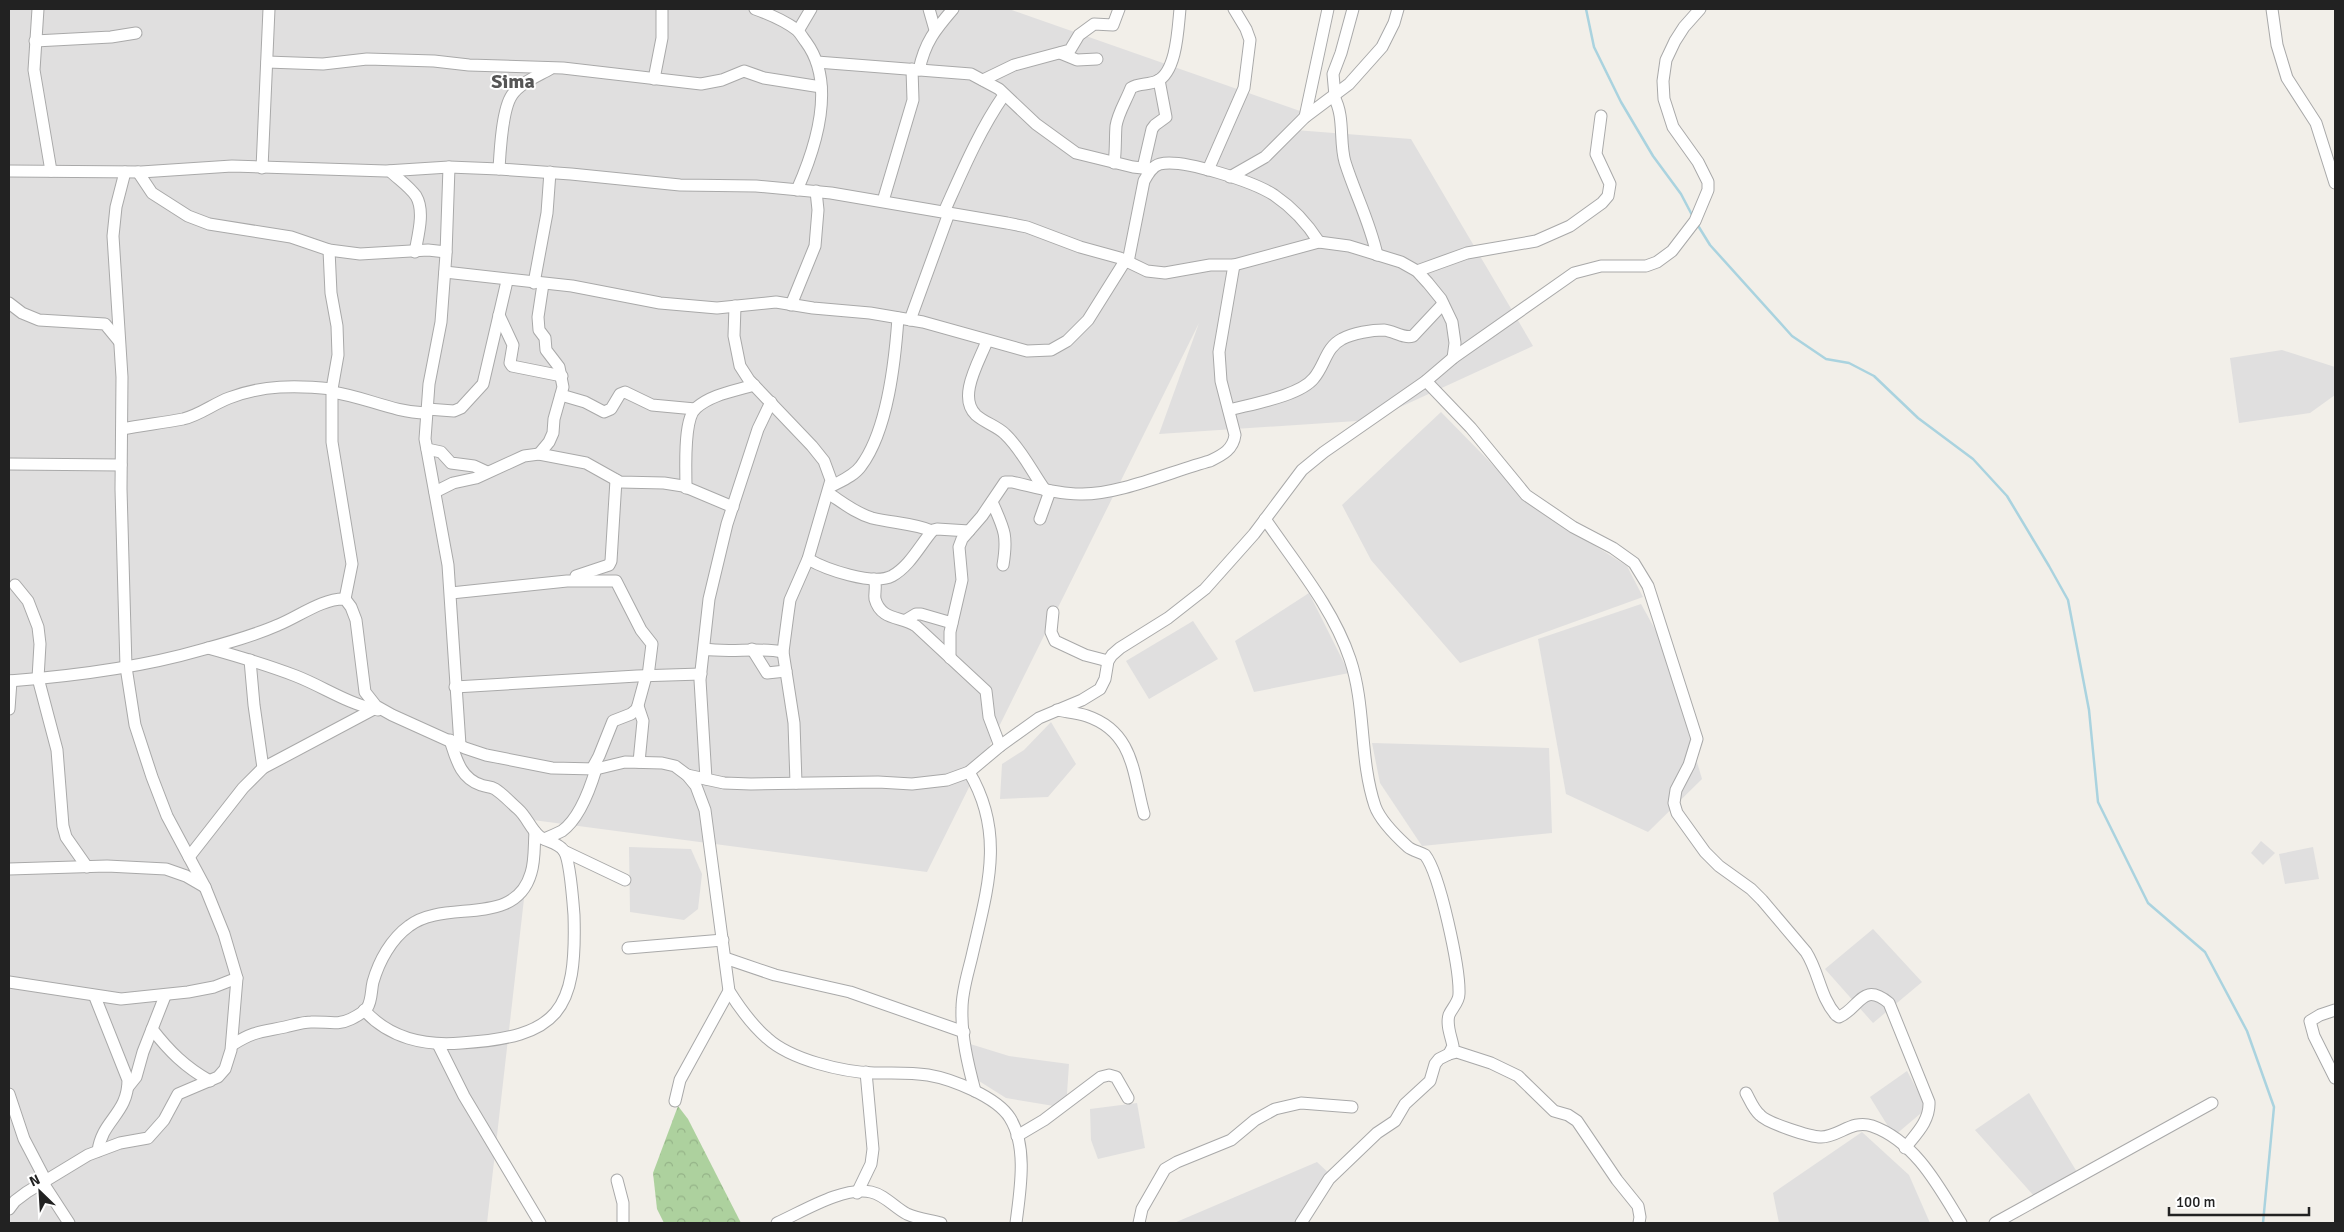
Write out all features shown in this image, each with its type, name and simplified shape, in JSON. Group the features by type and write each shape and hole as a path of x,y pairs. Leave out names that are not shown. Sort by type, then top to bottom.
{"street":[{"path":"38,9 35,41 36,78 52,171"},
{"path":"262,168 269,9"},
{"path":"654,79 662,38 662,9"},
{"path":"755,9 798,31 812,50 817,62 822,99 814,144 797,190"},
{"path":"798,31 811,9"},
{"path":"929,9 935,30"},
{"path":"883,201 913,100 915,70 923,49 935,30 953,9"},
{"path":"983,80 1014,65 1070,50 1080,35 1094,24 1113,25 1119,9"},
{"path":"1114,163 1117,145 1116,128 1119,114 1131,88 1159,80 1174,56 1180,9"},
{"path":"1208,170 1244,88 1250,40 1234,9"},
{"path":"1306,117 1328,9"},
{"path":"1353,9 1333,74 1334,97 1339,111 1345,161 1372,229 1377,254"},
{"path":"1230,177 1265,157 1306,117 1350,84 1382,48 1398,9"},
{"path":"687,775 751,784 912,784 947,780 969,772 1000,746 1039,718 1082,700 1100,689 1105,679 1108,661 1120,648 1168,618 1205,588 1265,519 1302,470 1324,452 1426,381 1453,358 1574,273 1593,267 1639,267 1652,264 1672,251 1685,235 1703,206 1708,190 1708,182 1698,162 1673,127 1664,99 1662,81 1666,60 1675,41 1687,22 1700,9"},
{"path":"2272,9 2277,45 2287,78 2316,124 2335,183"},
{"path":"35,41 111,37 136,33"},
{"path":"1060,53 1077,60 1097,59"},
{"path":"267,62 322,64 385,59 552,68 701,84 712,83 744,71 764,78 821,87"},
{"path":"817,62 971,74 1004,95 1036,124 1081,155 1147,168 1170,162 1230,177 1272,194 1308,224 1319,242"},
{"path":"499,169 501,141 508,105 512,95 526,83 552,68"},
{"path":"445,272 572,286 660,303 717,308 776,302 792,304 904,319 1027,351 1051,350 1068,340 1088,320 1127,261 1147,168 1152,129 1155,124 1166,117 1159,80"},
{"path":"829,490 847,479 861,466 872,445 884,414 904,319 978,139 1004,95"},
{"path":"1417,271 1467,254 1536,241 1570,226 1602,203 1608,196 1610,184 1608,176 1596,154 1601,116"},
{"path":"9,171 138,172 232,166 390,171 449,167 550,172 680,185 756,186 883,201 1027,227 1080,247 1127,261 1148,271 1165,273 1210,266 1234,265 1319,242 1348,246 1377,254 1401,262 1417,271 1443,304 1454,328 1453,358"},
{"path":"449,167 441,322 429,384 425,439 448,565 451,593 456,688 455,743 459,767 466,776 480,785 497,790 527,817 539,836 564,851 625,880"},
{"path":"390,171 408,188 419,203 420,215 415,252"},
{"path":"9,1208 15,1201 77,1161 98,1151 148,1138 164,1120 178,1094 210,1081 226,1069 232,1045 237,978 224,934 205,887 167,816 135,725 126,667 120,343 113,236 116,207 125,172"},
{"path":"138,172 152,193 170,206 202,222 291,237 329,250 369,254 385,251 446,252"},
{"path":"539,454 549,442 553,433 554,419 561,395 562,376 559,367 546,350 545,338 539,330 538,317 538,283 550,172"},
{"path":"792,304 815,246 818,210 816,192"},
{"path":"329,250 331,293 337,326 338,355 332,390 332,442 352,564 345,599"},
{"path":"950,658 949,638 962,580 960,547 962,539 992,502 1005,482 1082,494 1111,490 1210,461 1225,453 1234,443 1235,436 1221,381 1219,352 1234,265"},
{"path":"122,429 184,419 228,398 272,387 296,386 332,390 358,396 397,410 454,411 461,408 477,392 486,375 507,280"},
{"path":"9,303 22,313 38,320 105,324 120,343"},
{"path":"1229,410 1277,397 1306,385 1316,375 1329,349 1344,338 1383,330 1397,332 1405,337 1413,336 1443,304"},
{"path":"735,306 734,336 740,366 754,385 824,461 831,480 808,559 790,600 783,652 794,723 796,783"},
{"path":"499,315 513,345 510,363 512,366 562,376"},
{"path":"987,341 968,394 969,407 978,417 1004,432 1048,490"},
{"path":"1426,381 1471,428 1526,495 1573,527 1613,548 1634,563 1642,575 1648,586 1697,739 1689,765 1676,790 1674,802 1677,813 1705,852 1719,866 1751,889 1806,952 1811,960 1823,996 1836,1015 1839,1017 1844,1015 1863,997 1871,994 1876,994 1889,1004 1929,1102 1928,1115 1922,1127 1905,1148"},
{"path":"686,488 688,426 695,409 711,398 754,385"},
{"path":"561,395 585,402 604,412 611,409 620,394 625,392 652,405 695,409"},
{"path":"706,779 701,674 710,591 727,524 758,429 771,402"},
{"path":"426,449 441,452 451,463 474,466 487,472"},
{"path":"435,492 453,483 476,478 524,456 539,454 586,463 616,480 630,484 664,483 686,488 733,507"},
{"path":"9,464 121,465"},
{"path":"566,581 609,565 614,532 616,480"},
{"path":"829,490 859,513 901,524 912,524 932,531"},
{"path":"1040,519 1048,490"},
{"path":"992,502 1005,531 1007,541 1004,565"},
{"path":"1265,519 1318,597 1341,637 1351,660 1363,731 1363,748 1375,807 1410,849 1425,855 1435,875 1454,950 1458,988 1458,1000 1449,1015 1448,1025 1453,1046 1449,1054"},
{"path":"808,559 831,571 874,579 894,575 916,553 932,531 937,529 969,531"},
{"path":"874,579 874,594 879,608 890,617 906,620 916,626 986,691 989,718 1000,746"},
{"path":"451,593 566,581 615,580 619,583 641,630 652,644 647,676 638,706 631,714 613,720 585,798 575,816 563,830 539,836"},
{"path":"15,585 28,601 38,627 40,644 38,678 57,750 62,826 66,837 87,867"},
{"path":"9,709 10,681 126,667 208,648 271,628 325,604 338,599 345,599 351,606 356,620 365,692 379,710"},
{"path":"1053,612 1051,632 1055,641 1086,655 1108,661"},
{"path":"906,620 910,616 921,614 952,623"},
{"path":"208,648 297,676 345,700 379,710 486,755 552,768 594,769 625,762 662,763 675,766 687,775 696,786 705,810 729,991 767,1039 800,1056 842,1069 929,1075 975,1091 996,1101 1010,1118 1017,1136 1020,1166 1016,1223"},
{"path":"704,649 721,652 752,649 783,652"},
{"path":"752,649 766,673 786,671"},
{"path":"250,660 263,768"},
{"path":"456,688 701,674"},
{"path":"638,706 643,721 639,762"},
{"path":"189,857 243,788 263,768 379,710"},
{"path":"1057,710 1088,716 1105,725 1124,742 1130,755 1144,814"},
{"path":"969,772 980,792 987,811 991,843 989,875 964,988 962,1008 967,1060 975,1091"},
{"path":"232,1045 250,1034 301,1023 343,1023 364,1010 368,1007 373,983 390,945 407,927 416,921 443,912 477,911 504,905 514,899 522,890 531,874 539,836"},
{"path":"364,1010 374,1022 395,1034 438,1044 491,1040 535,1030 554,1015 563,1005 569,988 575,954 569,866 564,851"},
{"path":"9,869 87,867 166,868 186,876 205,887"},
{"path":"628,948 723,940"},
{"path":"725,958 775,975 850,992 964,1032"},
{"path":"9,982 96,997 121,999 165,996 214,987 237,978"},
{"path":"674,1101 680,1080 729,991"},
{"path":"128,1087 136,1077 165,996"},
{"path":"96,997 128,1080 124,1104 104,1131 100,1139 98,1151"},
{"path":"2335,1010 2320,1015 2310,1022 2314,1036 2335,1078"},
{"path":"152,1029 174,1056 189,1069 210,1081"},
{"path":"438,1044 464,1096 540,1223"},
{"path":"1301,1223 1329,1179 1377,1133 1395,1121 1405,1104 1430,1081 1435,1064 1439,1059 1457,1052 1491,1063 1518,1076 1554,1111 1577,1120 1617,1180 1638,1206 1640,1218 1638,1223"},
{"path":"857,1193 872,1164 873,1149 866,1072"},
{"path":"1017,1136 1044,1120 1101,1077 1109,1075 1116,1077 1128,1098"},
{"path":"1746,1093 1760,1117 1769,1122 1821,1137 1849,1126 1869,1125 1884,1132 1912,1152 1938,1185 1961,1223"},
{"path":"9,1094 24,1139 44,1182 69,1223"},
{"path":"1139,1223 1142,1209 1165,1169 1231,1140 1256,1120 1276,1109 1301,1103 1352,1107"},
{"path":"1995,1223 2212,1103"},
{"path":"617,1180 623,1203 622,1223"},
{"path":"777,1223 846,1193 871,1192 881,1196 907,1214 941,1223"}],"shaded area":[{"path":"9,9 1009,9 1303,112 1295,130 1411,139 1533,346 1372,420 1159,434 1199,323 927,872 533,820 487,1223 9,1223"},
{"path":"2282,350 2335,367 2335,395 2310,413 2239,423 2230,358"},
{"path":"1441,412 1534,507 1627,566 1643,597 1460,663 1371,560 1342,505"},
{"path":"1309,593 1349,673 1254,692 1235,641"},
{"path":"1641,604 1661,640 1702,779 1648,832 1566,794 1538,639"},
{"path":"1193,621 1218,659 1149,699 1126,661"},
{"path":"1051,722 1076,764 1048,797 1000,799 1002,764 1024,750"},
{"path":"1372,743 1549,748 1552,833 1422,846 1380,783"},
{"path":"2261,841 2275,853 2263,865 2251,853"},
{"path":"629,847 691,849 702,874 698,909 684,920 630,912"},
{"path":"2313,847 2319,879 2285,884 2279,854"},
{"path":"1873,929 1922,982 1873,1023 1825,969"},
{"path":"967,1043 1009,1056 1069,1064 1066,1108 1006,1098 971,1076 961,1061 963,1048"},
{"path":"1907,1071 1927,1108 1894,1136 1870,1097"},
{"path":"2029,1093 2077,1172 2034,1196 1975,1130"},
{"path":"1137,1103 1145,1148 1098,1159 1091,1140 1090,1109"},
{"path":"1862,1132 1909,1175 1930,1223 1779,1223 1773,1193"},
{"path":"1317,1162 1333,1177 1305,1223 1174,1223"}],"green space":[{"path":"678,1106 688,1119 741,1223 664,1223 657,1209 653,1173"}],"waterway":[{"path":"1586,9 1594,47 1621,102 1653,156 1681,194 1692,215"},
{"path":"1697,224 1710,245 1792,336 1826,359 1849,363 1874,376 1918,418 1973,459 2007,496 2049,566 2068,600 2089,710 2098,802 2148,903 2205,952 2247,1031 2274,1107 2263,1223"}],"district":[{"name":"Sima","path":"513,81"}]}
